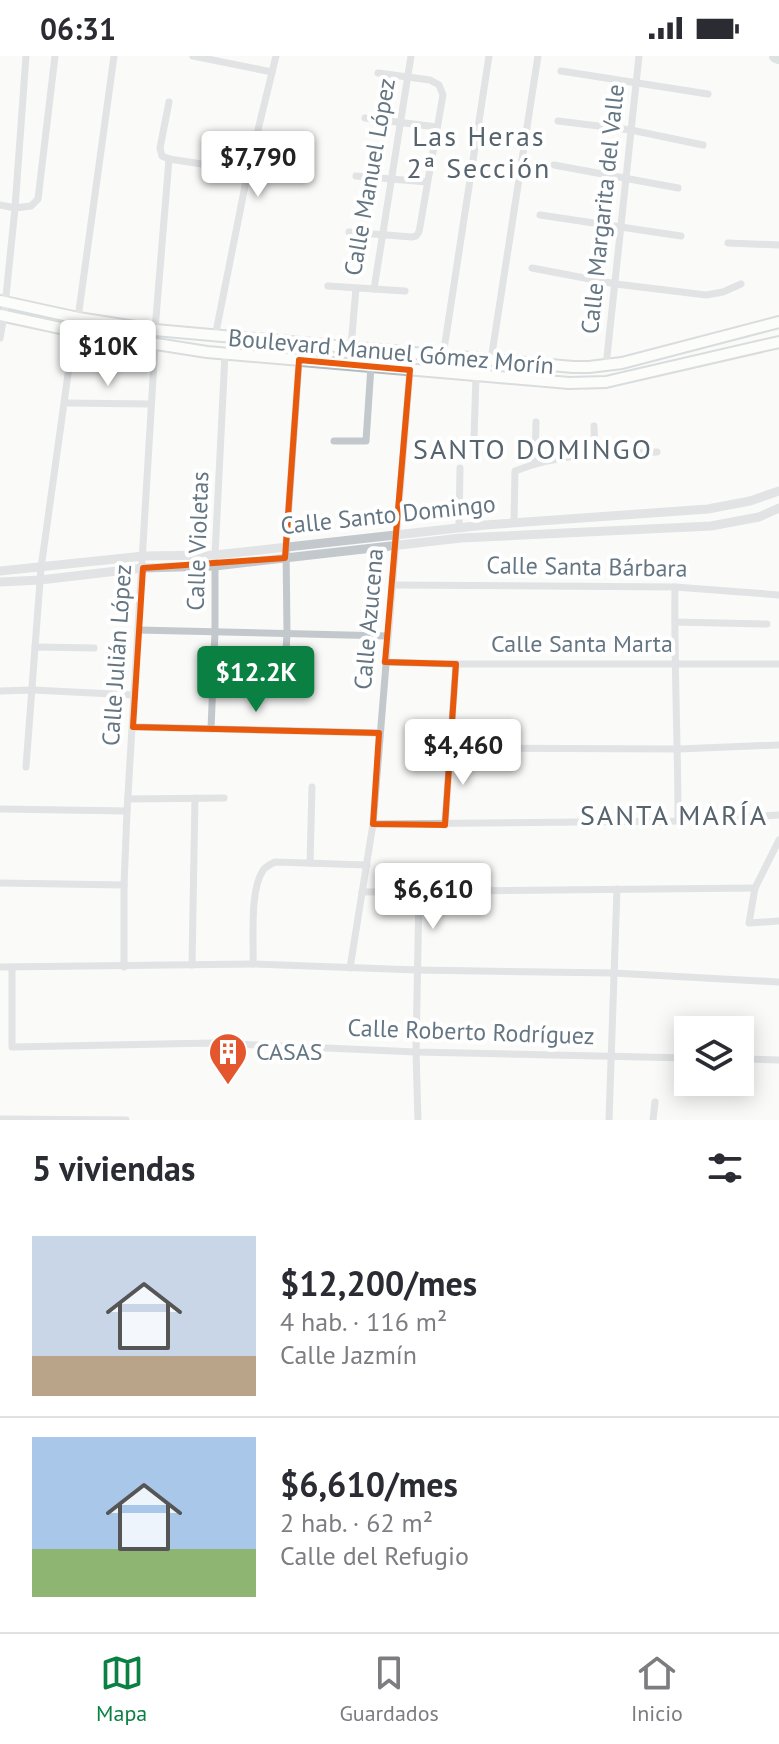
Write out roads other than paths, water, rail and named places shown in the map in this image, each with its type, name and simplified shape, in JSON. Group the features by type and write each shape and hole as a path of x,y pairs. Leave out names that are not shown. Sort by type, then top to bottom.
{"main road":[{"name":"Boulevard Manuel Gómez Morín","path":"3,302 78,318 215,337 573,367 606,366 779,322"},
{"name":"Boulevard Manuel Gómez Morín","path":"2,315 74,331 225,354 569,383 606,382 779,342"},
{"path":"465,358 470,374"}],"street":[{"path":"0,338 15,208 26,56"},
{"path":"0,205 15,208 31,206 38,199 55,56"},
{"path":"78,318 114,56"},
{"path":"193,56 272,72"},
{"path":"215,337 248,171 276,56"},
{"name":"Calle Manuel López","path":"328,286 374,289 411,56"},
{"path":"443,356 489,56"},
{"path":"491,360 538,56"},
{"name":"Calle Margarita del Valle","path":"606,366 639,56"},
{"path":"561,71 708,94"},
{"path":"349,232 416,236 419,232 443,95 439,85 430,80 378,73"},
{"path":"169,102 160,148 162,156 248,171"},
{"path":"365,118 437,127"},
{"path":"558,121 631,130 703,145"},
{"path":"155,330 169,159"},
{"path":"554,165 678,188"},
{"path":"356,176 427,182"},
{"path":"540,215 681,236"},
{"path":"728,243 779,245"},
{"path":"532,268 616,284 706,295 741,284"},
{"name":"Calle Manuel López","path":"351,347 356,288"},
{"path":"374,289 405,291"},
{"path":"26,767 41,568 74,331"},
{"name":"Calle Julián López","path":"124,967 127,811 155,345"},
{"name":"Calle Violetas","path":"211,729 225,354"},
{"path":"284,688 286,546 299,360"},
{"path":"334,441 366,441 371,366"},
{"name":"Calle Azucena","path":"350,968 373,824 410,370"},
{"path":"470,374 474,440"},
{"path":"65,403 151,404"},
{"path":"535,462 536,422"},
{"path":"594,426 595,454"},
{"path":"514,522 515,471 535,462 595,454 657,452"},
{"path":"459,528 460,468"},
{"name":"Calle Santo Domingo","path":"0,571 144,556 215,561 286,546 398,534 514,522 708,509 750,501 779,491"},
{"name":"Calle Santo Domingo","path":"0,582 215,561 286,558 461,538 711,526 759,517 779,508"},
{"name":"Calle Santa Bárbara","path":"393,585 675,587 779,595"},
{"path":"675,587 678,821"},
{"path":"675,622 767,624"},
{"path":"138,630 388,636"},
{"path":"35,647 94,648"},
{"name":"Calle Santa Marta","path":"385,662 779,664"},
{"path":"445,825 456,664"},
{"path":"0,691 133,695"},
{"path":"133,727 379,733"},
{"path":"450,748 678,749 779,745"},
{"path":"310,863 312,787"},
{"path":"192,965 195,798"},
{"path":"128,799 224,798"},
{"path":"0,809 127,811"},
{"path":"373,824 678,821 779,815"},
{"path":"779,840 755,888 749,923 779,921"},
{"path":"253,964 255,897 265,867 275,862 367,865"},
{"path":"0,883 124,885"},
{"path":"362,892 755,888"},
{"path":"609,1120 617,889"},
{"path":"418,1120 419,891"},
{"path":"0,967 253,964 614,973 779,982"},
{"name":"Calle Roberto Rodríguez","path":"12,967 12,1047 213,1043 416,1052 674,1058"},
{"path":"754,1059 779,1060"},
{"path":"653,1120 655,1102"},
{"path":"0,1119 126,1120"}],"place":[{"name":"CASAS","path":"228,1086"}],"district":[{"name":"Las Heras 2ª Sección","path":"479,152"},
{"name":"SANTO DOMINGO","path":"533,449"},
{"name":"SANTA MARÍA","path":"674,815"}]}
